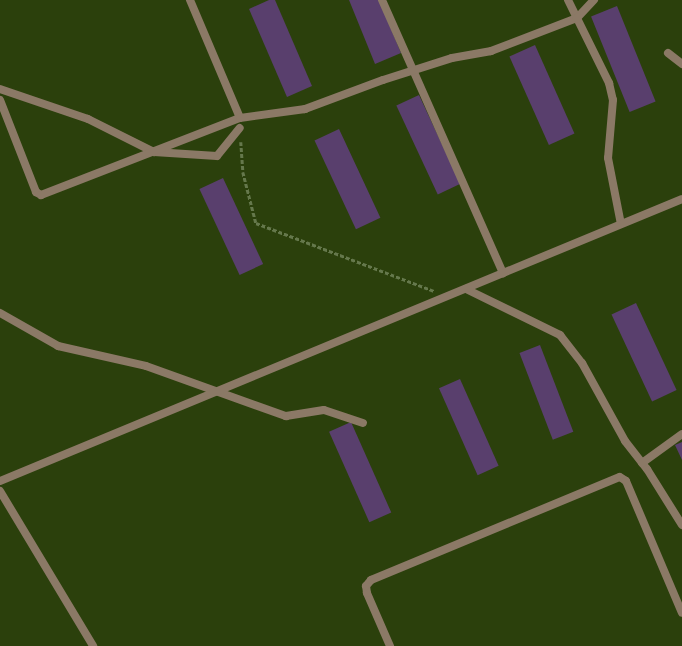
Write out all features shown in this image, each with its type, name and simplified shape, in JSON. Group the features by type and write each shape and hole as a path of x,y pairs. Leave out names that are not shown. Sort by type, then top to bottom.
{"street":[{"path":"190,0 240,118"},
{"path":"382,0 503,273"},
{"path":"568,0 609,83 613,100 608,158 621,224"},
{"path":"0,100 36,192 40,196 240,118 305,109 413,70 452,58 491,51 577,18 594,0"},
{"path":"668,53 682,64"},
{"path":"0,89 88,119 154,152 217,156 240,128"},
{"path":"0,480 682,199"},
{"path":"466,289 560,335 582,363 612,420 682,525"},
{"path":"0,312 58,346 146,366 286,416 324,410 363,423"},
{"path":"642,464 682,434"},
{"path":"390,646 367,593 366,586 371,580 620,477 626,482 682,613"},
{"path":"0,491 93,646"}],"path":[{"path":"240,128 243,172 256,223 448,296"}],"building":[{"path":"269,0 275,0 312,86 287,97 249,9"},
{"path":"349,0 379,0 401,53 375,64"},
{"path":"617,6 656,101 630,112 591,16"},
{"path":"535,45 574,134 549,145 509,56"},
{"path":"419,95 460,184 438,194 396,106"},
{"path":"339,129 380,218 356,229 315,140"},
{"path":"223,178 263,264 240,275 199,189"},
{"path":"636,303 677,390 652,401 612,314"},
{"path":"540,345 573,432 553,440 519,353"},
{"path":"460,379 499,466 478,475 439,388"},
{"path":"351,422 391,512 369,522 329,432"},
{"path":"682,442 682,460 675,445"}]}
